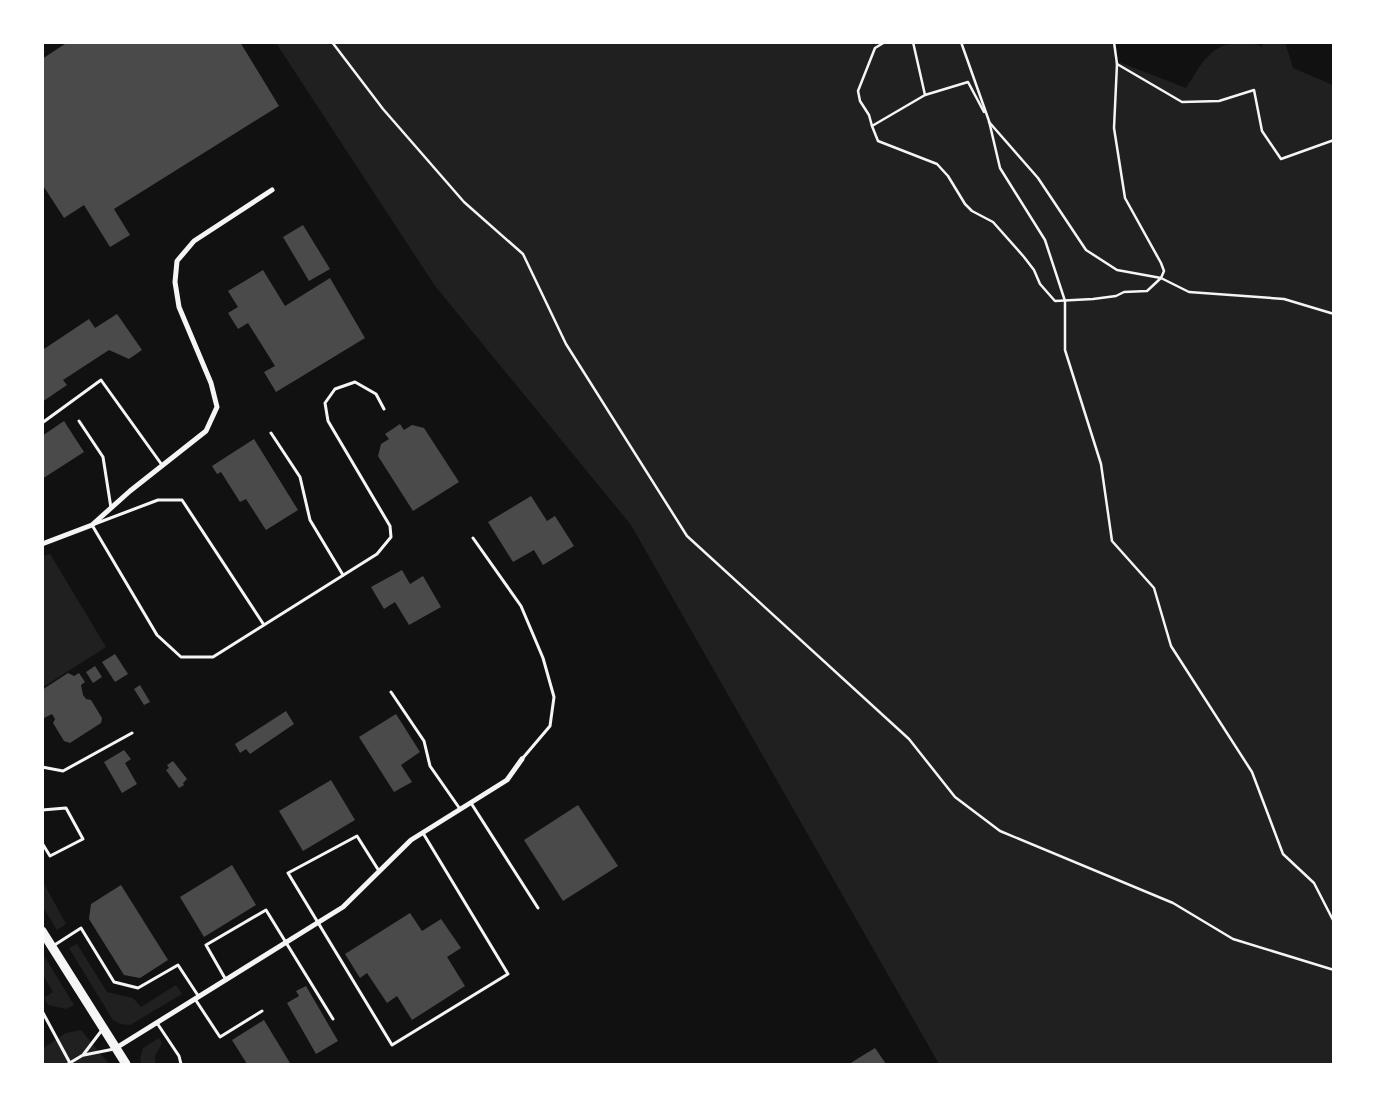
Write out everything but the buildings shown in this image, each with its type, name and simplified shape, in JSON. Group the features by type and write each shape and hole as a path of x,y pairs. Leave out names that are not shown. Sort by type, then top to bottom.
{"street":[{"path":"42,544 92,525 206,431 217,407 211,383 179,307 175,282 177,261 194,241 272,190"},
{"path":"116,1048 343,907 411,840 507,780 522,759"},
{"path":"42,931 126,1064"}],"lane":[{"path":"42,423 101,380 162,466"},
{"path":"264,625 182,500 158,500 92,525 156,636 181,656 213,657 343,576 377,554 391,537 390,526 328,421 325,403 335,389 355,382 376,394 384,409"},
{"path":"78,421 103,457 111,508"},
{"path":"271,432 300,477 310,520 343,576"},
{"path":"473,538 521,606 544,658 554,697 550,726 522,759"},
{"path":"391,692 424,741 430,766 460,809"},
{"path":"42,767 63,771 132,733"},
{"path":"470,803 538,908"},
{"path":"42,810 66,808 83,839 50,856 42,843"},
{"path":"379,871 357,836 288,873 316,923 392,1045 508,974 423,832"},
{"path":"226,980 206,945 266,910 333,1019"},
{"path":"52,946 81,928 114,982 138,988 178,965 220,1037 262,1011"},
{"path":"42,1011 69,1064 83,1055 104,1028"},
{"path":"157,1023 179,1056 181,1064"},
{"path":"83,1055 116,1048"}],"path":[{"path":"332,42 382,109 464,202 523,254 566,344 687,536 909,739 955,797 1000,831 1173,903 1233,939 1334,970"},
{"path":"885,42 875,48 858,91 860,101 870,115 878,141 938,164 948,176 965,204 972,211 993,222 1034,270 1040,284 1055,301 1077,298 1093,299 1116,296 1124,292 1147,290 1161,278 1164,271 1125,198 1114,128 1118,64 1114,42"},
{"path":"913,42 925,94"},
{"path":"962,42 989,121 1000,168 1045,240 1065,301 1065,350 1101,464 1112,541 1154,588 1171,646 1252,772 1282,854 1314,883 1334,922"},
{"path":"1118,64 1182,102 1219,101 1254,90 1262,131 1281,159 1334,140"},
{"path":"872,126 925,94 968,82 989,121 1038,178 1086,250 1117,270 1161,278 1189,292 1284,299 1334,314"}],"shaded area":[{"path":"1285,42 1293,68 1333,85 1333,1064 939,1064 631,525 435,286 276,43 1116,43 1114,60 1186,88 1207,57 1221,47 1229,44 1246,43 1262,47 1263,43"},
{"path":"50,554 106,647 43,687 43,556"},
{"path":"43,882 66,924 57,930 43,907"},
{"path":"77,944 107,992 133,998 141,1007 176,985 182,994 130,1025 120,1024 113,1020 69,948"},
{"path":"43,954 74,1005 66,1009 48,1005 44,998 53,992 43,975"},
{"path":"81,1030 109,1064 43,1064 42,1049 66,1033"},
{"path":"159,1038 162,1043 155,1056 155,1064 141,1064 140,1059 143,1048"}]}
